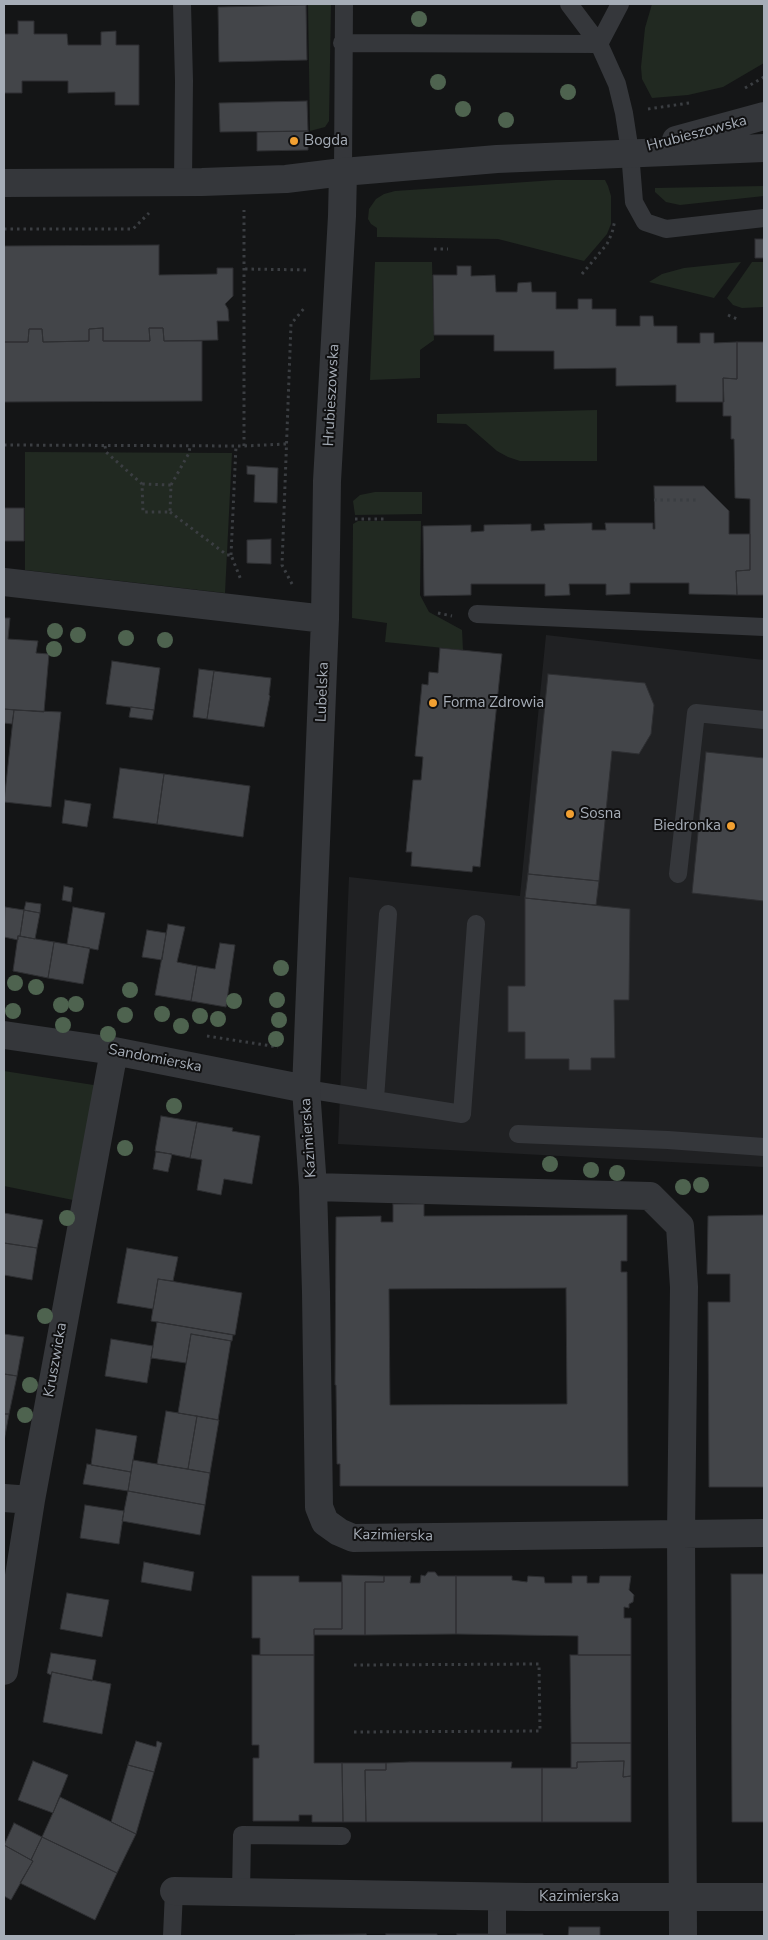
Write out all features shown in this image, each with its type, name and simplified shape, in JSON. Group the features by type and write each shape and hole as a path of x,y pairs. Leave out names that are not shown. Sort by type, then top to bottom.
{"street":[{"name":"Hrubieszowska","path":"630,152 764,116"},
{"name":"Hrubieszowska","path":"4,183 183,182 286,179 343,163 764,148"},
{"name":"Hrubieszowska","path":"325,619 327,481 342,216 343,163"},
{"path":"4,582 325,619"},
{"name":"Lubelska","path":"306,1089 325,619"},
{"name":"Sandomierska","path":"4,1035 114,1050 306,1089"},
{"name":"Kruszwicka","path":"4,1671 30,1500 114,1050"},
{"name":"Kazimierska","path":"306,1089 313,1187 319,1507 325,1522 339,1532 353,1538 764,1533"},
{"name":"Kazimierska","path":"313,1187 650,1196 680,1226 684,1287 681,1533 683,1936"},
{"path":"4,1498 30,1500"},
{"name":"Kazimierska","path":"174,1891 497,1896 764,1897"}],"lane":[{"path":"182,4 184,81 183,182"},
{"path":"343,163 342,43 344,4"},
{"path":"569,4 599,44 617,84 630,152 634,202 645,222 666,229 764,218"},
{"path":"599,44 620,4"},
{"path":"342,43 599,44"},
{"path":"477,614 764,627"},
{"path":"678,874 696,713 764,720"},
{"path":"375,1099 388,914"},
{"path":"306,1089 462,1114 476,924"},
{"path":"518,1134 668,1140 764,1147"},
{"path":"240,1892 242,1835 342,1836"},
{"path":"172,1936 174,1891"},
{"path":"497,1896 497,1934"}],"path":[{"path":"740,91 764,77"},
{"path":"624,113 693,102"},
{"path":"4,229 133,229 154,208"},
{"path":"237,208 244,210 244,446"},
{"path":"582,274 607,244 615,222 615,214"},
{"path":"434,249 448,249"},
{"path":"244,268 310,270"},
{"path":"728,315 737,318"},
{"path":"4,445 244,446 286,444"},
{"path":"105,446 106,452 142,484 171,485"},
{"path":"170,512 171,485 189,453 190,446"},
{"path":"236,446 231,555 247,596 246,611"},
{"path":"142,484 143,512 170,512 227,555 231,555"},
{"path":"654,500 698,500"},
{"path":"358,519 387,519"},
{"path":"354,1665 539,1664 540,1731 354,1732"}],"shaded area":[{"path":"308,4 331,4 329,121 325,127 310,131"},
{"path":"652,4 764,4 764,63 723,87 688,95 652,98 642,79 641,67 645,28"},
{"path":"555,180 605,180 608,186 611,196 611,224 607,234 584,261 498,239 377,237 377,228 368,219 369,209 376,199 384,194 395,191"},
{"path":"764,186 764,196 680,205 666,202 655,192 655,188"},
{"path":"375,262 432,262 434,340 420,350 420,378 370,380"},
{"path":"741,262 714,298 649,282 662,274 684,268"},
{"path":"752,262 764,262 764,307 742,308 733,305 727,298"},
{"path":"597,410 597,461 520,461 497,451 466,424 437,423 437,414"},
{"path":"25,452 232,453 225,593 25,570"},
{"path":"375,492 422,492 422,514 355,515 353,501 360,495"},
{"path":"358,521 421,521 420,595 429,612 462,630 463,650 385,642 387,623 352,618 353,524"},
{"path":"546,635 764,660 764,1167 338,1144 349,877 520,896"},
{"path":"4,1071 100,1086 78,1201 4,1186"}],"building":[{"path":"306,5 307,60 219,62 218,7"},
{"path":"18,21 34,21 34,34 67,34 68,45 101,45 101,32 116,31 116,45 139,45 139,105 115,105 115,92 68,93 68,81 22,81 22,93 4,93 4,34 18,34"},
{"path":"307,101 308,131 220,132 219,103"},
{"path":"308,131 308,150 257,151 257,132"},
{"path":"755,239 764,239 764,258 755,258"},
{"path":"159,245 159,275 217,274 217,268 233,268 233,296 225,304 228,309 229,321 217,321 218,340 164,341 163,328 149,328 150,341 103,341 103,328 89,329 89,341 43,342 42,329 29,329 28,342 4,342 4,246"},
{"path":"457,266 471,266 471,276 495,275 496,292 517,292 518,283 531,282 532,292 556,292 556,309 578,309 578,299 592,299 592,309 616,309 616,326 640,326 640,316 653,316 654,326 677,326 677,343 700,343 700,333 714,333 714,343 737,342 737,379 723,378 724,402 676,402 676,385 616,386 616,368 554,369 554,351 494,351 494,335 434,335 433,275 457,275"},
{"path":"103,328 103,341 150,341 149,328 163,328 164,341 202,341 202,401 4,402 4,342 28,342 29,329 42,329 43,342 89,341 89,329"},
{"path":"737,342 764,342 764,595 737,595 736,571 750,570 750,499 735,498 734,439 731,439 731,416 723,416 723,378 737,379"},
{"path":"247,466 278,468 277,503 254,502 255,475 247,474"},
{"path":"654,486 704,486 729,511 729,534 750,534 750,570 736,571 737,595 689,594 689,583 630,583 630,594 606,595 606,584 569,584 570,595 545,596 545,584 471,584 471,595 424,596 423,526 471,525 471,532 484,531 484,525 531,524 531,531 545,530 544,524 592,523 592,530 606,530 605,523 653,523 653,529 655,529"},
{"path":"4,508 24,508 24,541 4,541"},
{"path":"271,539 271,564 247,563 247,540"},
{"path":"4,618 10,618 8,639 38,641 36,653 49,654 44,712 4,709"},
{"path":"440,648 502,654 480,867 473,866 472,872 411,866 412,852 406,852 413,780 421,780 423,757 415,756 422,684 428,685 429,672 438,673"},
{"path":"112,661 160,668 154,710 106,704"},
{"path":"199,669 214,671 207,719 193,717"},
{"path":"214,671 271,678 270,696 264,727 207,719"},
{"name":"Sosna","path":"548,674 645,683 654,705 651,734 639,754 612,751 599,881 528,874"},
{"path":"131,707 154,710 152,720 129,717"},
{"path":"4,709 14,710 12,724 4,723"},
{"path":"14,710 61,712 51,807 4,802"},
{"name":"Biedronka","path":"706,752 764,758 764,901 692,893"},
{"path":"120,768 164,774 157,824 113,818"},
{"path":"164,774 250,786 243,837 157,824"},
{"path":"65,800 91,804 87,827 62,823"},
{"path":"528,874 599,881 596,905 525,898"},
{"path":"64,886 73,888 71,902 62,900"},
{"path":"525,898 630,909 629,1000 614,1000 615,1058 591,1058 591,1070 569,1070 569,1059 525,1059 525,1032 508,1032 508,986 525,986"},
{"path":"26,902 41,904 40,913 24,910"},
{"path":"5,907 24,910 18,940 4,937"},
{"path":"73,907 105,913 98,950 67,944"},
{"path":"24,910 40,913 35,939 20,936"},
{"path":"168,924 185,927 177,962 197,966 191,1001 155,995"},
{"path":"147,930 166,933 162,960 142,957"},
{"path":"18,936 54,942 48,978 13,971"},
{"path":"54,942 90,948 83,984 48,978"},
{"path":"220,943 235,945 226,1007 191,1001 197,966 215,969"},
{"path":"161,1116 197,1122 190,1158 155,1151"},
{"path":"197,1122 233,1128 232,1131 260,1136 252,1184 224,1179 221,1195 197,1190 202,1160 190,1158"},
{"path":"156,1152 172,1154 168,1172 153,1169"},
{"path":"393,1204 424,1204 424,1216 627,1215 627,1261 621,1261 621,1272 627,1272 628,1486 340,1486 340,1464 337,1464 335,1385 336,1217 381,1216 381,1222 393,1222","holes":["566,1288 567,1404 390,1405 389,1289"]},
{"path":"4,1213 43,1220 37,1248 4,1243"},
{"path":"764,1215 764,1487 709,1487 708,1302 730,1302 730,1274 707,1274 708,1216"},
{"path":"4,1243 37,1248 32,1280 4,1275"},
{"path":"127,1248 178,1257 173,1281 158,1279 153,1309 117,1303"},
{"path":"158,1279 242,1293 235,1335 151,1321"},
{"path":"157,1322 233,1335 232,1341 191,1334 186,1363 151,1358"},
{"path":"4,1334 24,1337 17,1376 4,1374"},
{"path":"191,1334 231,1341 218,1420 178,1413"},
{"path":"111,1339 153,1346 147,1383 105,1376"},
{"path":"4,1374 17,1376 9,1414 4,1414"},
{"path":"166,1411 197,1416 188,1469 157,1464"},
{"path":"4,1414 9,1414 4,1441"},
{"path":"197,1416 219,1420 210,1473 188,1469"},
{"path":"96,1429 137,1436 131,1472 91,1465"},
{"path":"133,1460 210,1473 205,1505 128,1491"},
{"path":"87,1464 131,1472 128,1491 83,1484"},
{"path":"128,1491 205,1505 200,1535 122,1521"},
{"path":"85,1505 124,1511 119,1544 80,1538"},
{"path":"144,1562 194,1572 191,1591 141,1582"},
{"path":"428,1572 435,1572 438,1576 456,1576 456,1634 365,1635 365,1582 384,1582 384,1576 411,1576 410,1583 420,1583 421,1575 425,1576"},
{"path":"731,1574 764,1574 764,1822 732,1822"},
{"path":"342,1575 384,1576 384,1582 365,1582 365,1635 314,1635 314,1629 342,1629"},
{"path":"252,1576 299,1576 299,1582 342,1582 342,1629 314,1629 314,1655 260,1655 260,1638 252,1638"},
{"path":"456,1576 512,1576 512,1580 527,1582 528,1576 544,1577 545,1583 572,1583 572,1576 587,1576 587,1583 599,1583 600,1576 631,1576 629,1590 634,1595 633,1602 629,1604 629,1608 624,1607 624,1618 631,1618 631,1655 578,1655 578,1636 456,1634"},
{"path":"67,1593 109,1600 102,1637 60,1629"},
{"path":"51,1653 96,1660 92,1681 52,1672 51,1675 47,1673"},
{"path":"252,1655 314,1655 314,1763 342,1763 343,1822 312,1822 312,1815 299,1815 299,1821 253,1821 253,1758 259,1758 259,1745 252,1745"},
{"path":"570,1655 631,1655 631,1743 571,1743"},
{"path":"52,1672 111,1684 102,1734 43,1722"},
{"path":"136,1741 156,1747 157,1741 162,1743 154,1772 128,1765"},
{"path":"571,1743 631,1743 631,1776 623,1777 624,1761 577,1762 577,1768 571,1768"},
{"path":"33,1761 68,1775 53,1813 18,1800"},
{"path":"624,1761 623,1777 631,1776 631,1822 542,1822 542,1768 577,1768 577,1762"},
{"path":"512,1762 511,1768 542,1768 542,1822 366,1822 365,1770 386,1770 386,1763"},
{"path":"342,1763 386,1763 386,1770 365,1770 366,1822 343,1822"},
{"path":"128,1765 154,1772 136,1834 111,1822"},
{"path":"60,1797 136,1834 117,1873 42,1837"},
{"path":"14,1823 42,1837 31,1860 4,1845"},
{"path":"42,1837 117,1873 95,1920 20,1883 33,1861 31,1860"},
{"path":"4,1845 33,1861 11,1900 4,1896"},
{"path":"569,1927 600,1927 600,1936 568,1936"},
{"path":"366,1934 367,1936 295,1936 295,1935"},
{"path":"386,1934 437,1934 437,1936 386,1936"},
{"path":"457,1934 543,1934 543,1936 457,1936"}],"place":[{"name":"Bogda","path":"294,141"},
{"name":"Forma Zdrowia","path":"433,703"},
{"name":"Sosna","path":"570,814"},
{"name":"Biedronka","path":"731,826"}]}
